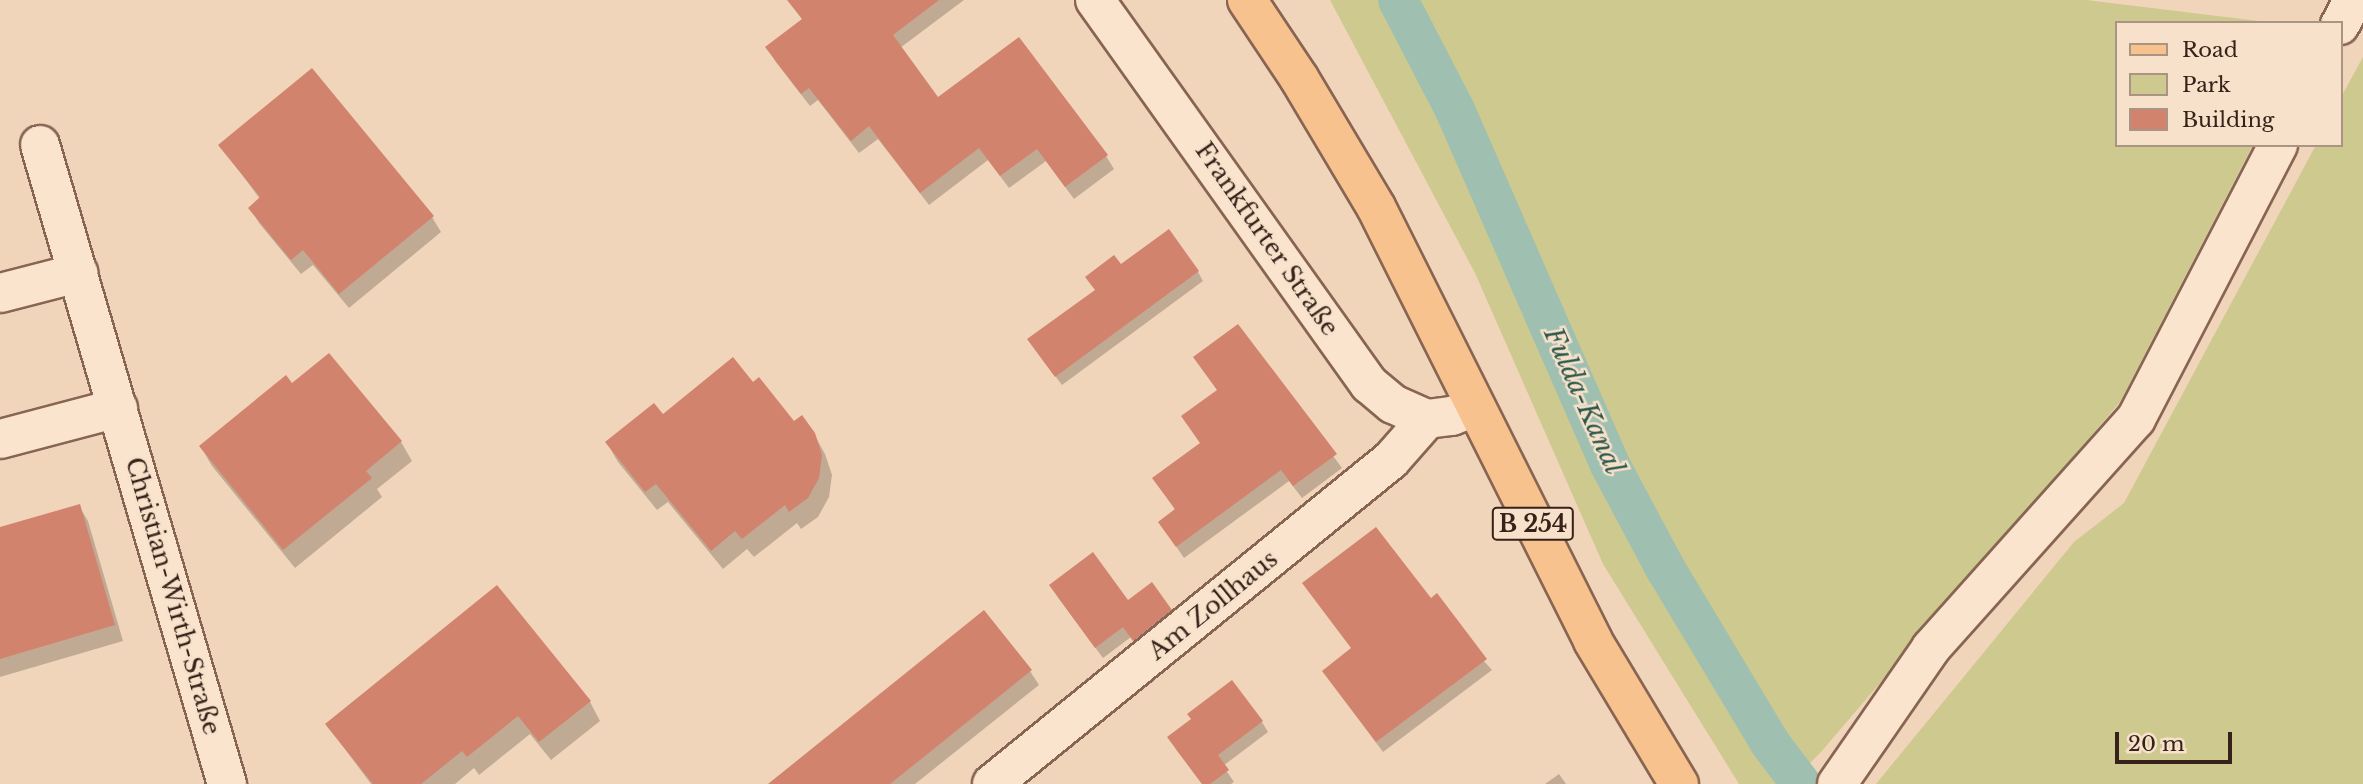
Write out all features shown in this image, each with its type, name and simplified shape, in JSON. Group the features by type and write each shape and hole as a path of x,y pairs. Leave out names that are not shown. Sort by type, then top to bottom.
{"main road":[{"name":"B 254","path":"1247,0 1299,78 1376,207 1593,641 1679,784"}],"street":[{"name":"Frankfurter Straße","path":"1095,0 1369,384 1393,404 1427,419"},
{"path":"2342,21 2353,0"},
{"name":"Christian-Wirth-Straße","path":"40,145 227,784"},
{"path":"1837,784 1931,648 2136,419 2270,159"},
{"path":"0,293 78,272"},
{"path":"1427,419 1452,416 1474,407"},
{"path":"0,439 118,408"},
{"name":"Am Zollhaus","path":"992,784 1391,460 1427,419"}],"green space":[{"path":"1330,0 2086,0 2259,21 2114,21 2114,147 2252,147 2120,402 1821,752 1789,784 1739,784 1603,564 1475,273"},
{"path":"2363,57 2363,784 1876,784 2074,542 2124,503 2315,147 2342,147 2342,95"}],"building":[{"path":"787,0 939,0 893,35 938,97 1019,37 1108,155 1065,187 1037,149 1000,176 979,148 920,193 869,126 851,141 809,88 801,94 765,47 802,19"},
{"path":"312,68 434,216 339,294 303,250 291,260 248,208 260,197 218,145"},
{"path":"1169,229 1199,271 1055,377 1027,339 1095,290 1085,277 1114,255 1121,264"},
{"path":"1238,324 1337,454 1293,486 1281,470 1176,547 1158,522 1175,509 1152,478 1200,443 1181,416 1217,390 1193,357"},
{"path":"329,353 402,441 366,471 372,478 283,550 199,446 286,375 292,383"},
{"path":"733,357 753,382 759,377 794,421 802,415 815,433 822,455 819,478 808,498 789,512 785,505 742,539 735,531 711,551 656,484 645,492 605,442 654,403 663,414"},
{"path":"80,504 115,625 0,659 0,527"},
{"path":"1376,527 1431,598 1437,593 1487,659 1376,742 1322,671 1351,648 1302,583"},
{"path":"1093,552 1128,600 1152,582 1172,610 1133,641 1123,627 1095,648 1049,585"},
{"path":"497,585 591,701 539,742 518,716 467,757 462,751 421,784 373,784 325,724"},
{"path":"984,610 1032,670 890,784 768,784"},
{"path":"1232,680 1263,721 1218,755 1229,770 1210,784 1202,784 1167,737 1191,719 1187,714"}],"waterway":[{"name":"Fulda-Kanal","path":"1398,0 1455,110 1609,463 1665,568 1770,743 1801,784"}]}
